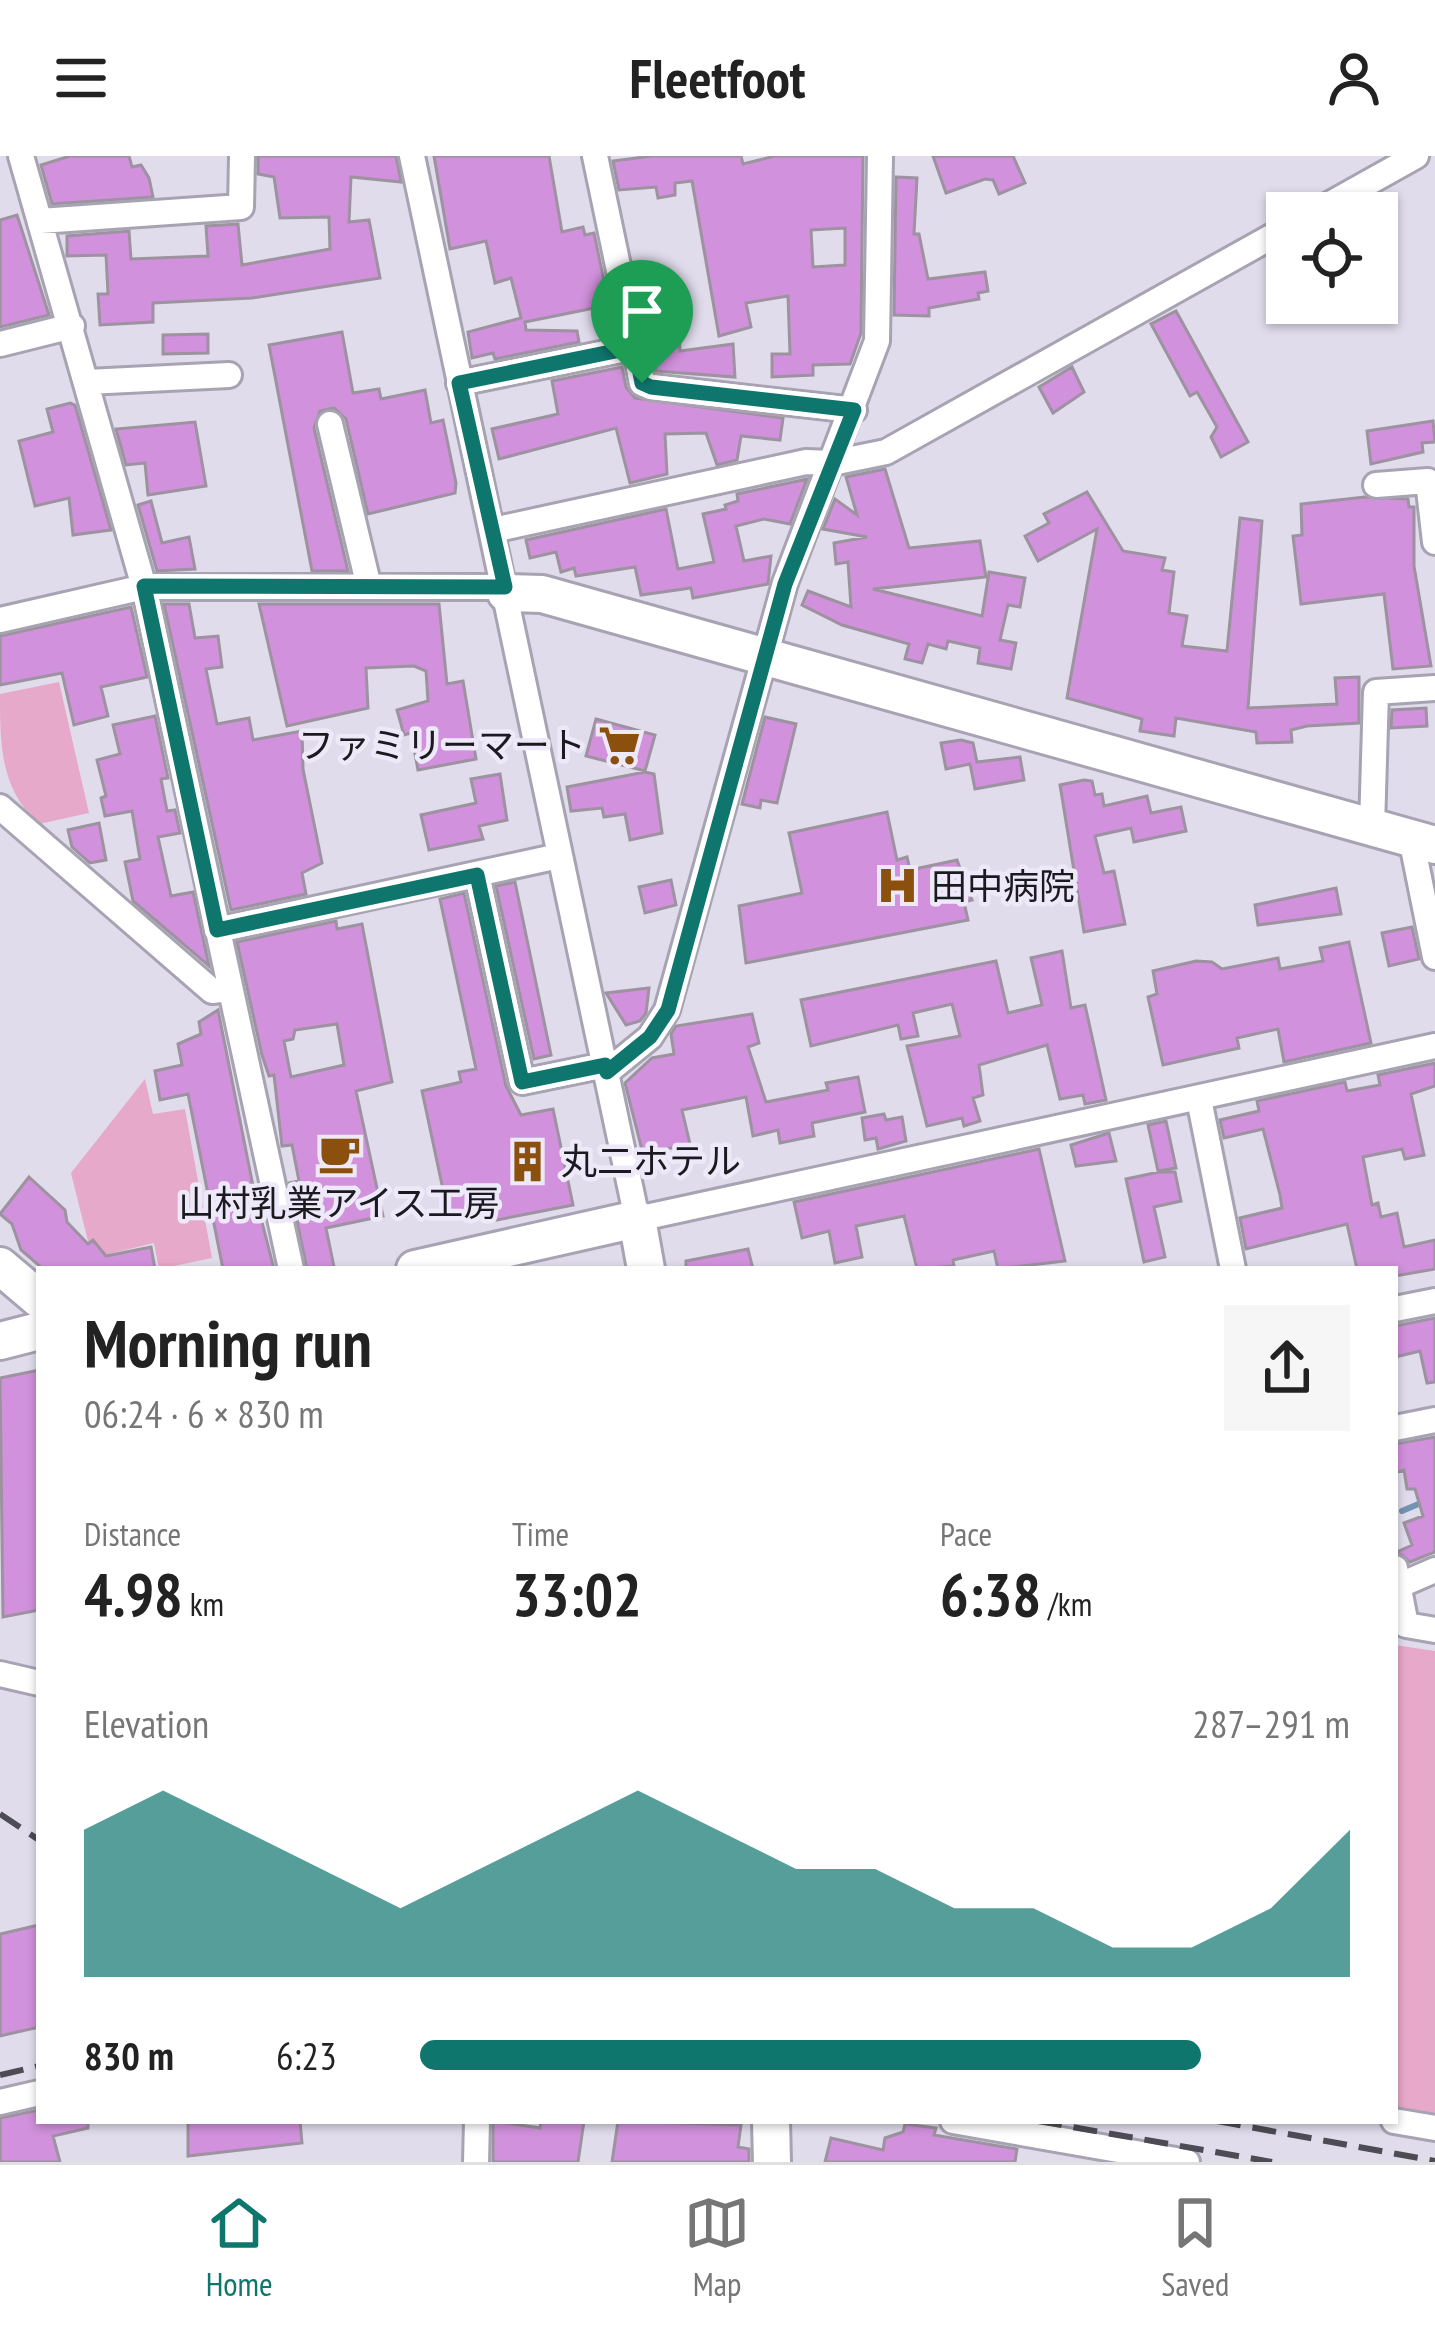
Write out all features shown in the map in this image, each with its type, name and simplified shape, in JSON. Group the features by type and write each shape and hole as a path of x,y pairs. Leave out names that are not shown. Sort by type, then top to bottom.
{"street":[{"path":"21,156 144,586 290,1266"},
{"path":"40,221 241,207 242,156"},
{"path":"412,156 471,380 493,530 645,1266"},
{"path":"595,156 642,383 854,410"},
{"path":"477,875 522,1082 606,1068 650,1037 668,1010 785,584 877,340 880,156"},
{"path":"1352,192 1416,156"},
{"path":"493,530 806,462 832,464 886,452 1266,240"},
{"path":"0,344 72,326"},
{"path":"471,380 635,347"},
{"path":"87,382 229,375"},
{"path":"330,424 369,587"},
{"path":"1376,485 1428,481 1435,542"},
{"path":"0,620 144,586 542,594 1423,841 1435,957"},
{"path":"1372,827 1376,692 1435,688"},
{"path":"0,807 212,991 229,989"},
{"path":"217,930 559,856"},
{"path":"428,1266 1435,1046"},
{"path":"1198,1100 1232,1266"},
{"path":"0,1266 36,1296"},
{"path":"1398,1308 1435,1301"},
{"path":"0,1341 36,1332"},
{"path":"1398,1428 1435,1420"},
{"path":"1398,1577 1435,1570"},
{"path":"1398,1587 1406,1625 1435,1630"},
{"path":"0,1674 36,1682"},
{"path":"0,2102 36,2094"},
{"path":"1398,2122 1435,2128"},
{"path":"476,2162 477,2124"},
{"path":"771,2124 772,2162"},
{"path":"970,2124 1186,2162"}],"shaded area":[{"path":"59,682 89,813 39,824 16,796 5,765 0,694"},
{"path":"145,1079 153,1114 185,1109 212,1258 158,1266 154,1243 100,1256 90,1249 71,1173"},
{"path":"1398,1645 1435,1651 1435,2116 1398,2108"}],"building":[{"path":"70,156 129,156 132,167 141,165 149,178 153,197 52,204 41,165"},
{"path":"258,156 396,156 401,182 351,177 349,222 369,220 380,278 252,298 153,303 153,322 100,325 98,294 108,294 106,255 67,256 67,236 129,231 131,259 208,256 206,226 238,224 242,265 330,249 329,217 280,218 274,177 258,174"},
{"path":"434,156 549,156 562,232 583,227 585,235 594,233 609,305 525,322 526,330 577,331 579,342 495,359 493,353 472,358 468,332 521,318 511,278 495,283 486,241 450,249"},
{"path":"741,156 743,164 775,156 863,156 861,333 850,364 813,365 813,375 772,377 772,354 790,354 788,296 746,303 751,327 719,336 692,181 675,183 675,195 658,198 656,187 619,190 613,161","holes":["845,228 845,265 813,267 811,230"]},
{"path":"933,156 1013,156 1025,183 999,194 993,180 985,179 946,193"},
{"path":"896,177 917,178 914,234 919,234 928,279 985,272 988,291 978,293 979,299 929,308 929,316 894,315"},
{"path":"17,215 49,315 0,327 0,220"},
{"path":"678,306 680,351 733,344 735,377 656,371 649,332 663,332 662,311"},
{"path":"1176,311 1248,442 1221,457 1211,437 1217,427 1197,392 1190,396 1151,324"},
{"path":"342,332 353,393 379,389 381,399 425,390 431,423 443,420 455,493 368,514 346,419 334,408 320,411 314,428 348,571 312,571 269,345"},
{"path":"208,334 208,353 163,354 163,335"},
{"path":"622,367 626,387 635,398 783,418 780,440 741,436 737,460 717,465 706,433 665,434 667,474 630,483 616,428 499,459 492,429 558,414 552,381"},
{"path":"1072,367 1084,392 1053,413 1039,387"},
{"path":"75,405 111,530 73,535 69,498 35,506 19,441 53,432 47,409"},
{"path":"1433,421 1435,442 1422,443 1423,452 1371,464 1367,431"},
{"path":"195,422 206,486 148,495 145,463 126,465 116,429"},
{"path":"885,469 909,548 980,541 986,577 873,589 982,616 989,572 1025,578 1020,607 1008,605 1000,640 1016,643 1011,669 978,663 980,648 948,641 946,649 928,644 922,663 905,659 909,644 842,625 802,605 808,591 851,607 848,562 836,564 834,543 867,537 823,529 835,499 857,515 846,477"},
{"path":"807,479 790,524 764,519 736,526 744,561 771,556 768,584 693,598 691,588 641,595 635,567 576,576 574,568 561,572 556,552 530,558 526,540 666,509 678,569 714,562 703,514 726,509 725,505 738,501 737,494"},
{"path":"1087,492 1123,551 1165,558 1162,570 1174,572 1169,613 1187,616 1182,646 1227,651 1240,518 1262,521 1248,708 1337,704 1335,678 1359,677 1359,723 1307,726 1291,730 1292,742 1257,743 1256,732 1176,718 1174,736 1140,731 1142,719 1067,698 1097,529 1038,561 1025,536 1049,523 1044,514"},
{"path":"1365,497 1408,499 1409,507 1414,507 1414,566 1431,666 1393,669 1384,594 1301,604 1293,536 1302,535 1301,504"},
{"path":"151,501 162,543 189,537 195,569 157,571 138,505"},
{"path":"164,604 189,604 195,638 218,636 222,667 206,669 217,724 249,718 253,740 302,731 303,769 322,863 302,873 306,894 231,910"},
{"path":"259,604 439,604 447,684 463,681 476,759 418,770 411,733 404,735 397,710 428,701 426,671 414,666 366,668 368,708 287,726"},
{"path":"131,607 147,677 101,687 108,716 74,725 62,673 0,685 0,636"},
{"path":"1426,708 1427,726 1391,728 1392,710"},
{"path":"155,716 168,778 161,779 167,811 175,810 180,833 158,837 171,896 193,892 209,966 133,901 125,862 140,859 132,811 105,816 101,798 106,796 97,760 120,754 113,725"},
{"path":"765,717 796,724 777,803 761,800 760,808 742,804"},
{"name":"ファミリーマート","path":"596,719 655,735 645,771 586,756"},
{"path":"941,743 973,743 977,762 1020,757 1024,780 975,789 970,764 946,769"},
{"path":"500,774 507,820 479,826 483,839 429,850 421,815 476,803 471,779"},
{"path":"654,774 662,833 630,840 625,814 604,817 602,808 571,811 567,787"},
{"path":"1092,781 1095,795 1102,794 1104,806 1147,796 1151,813 1181,807 1186,831 1134,842 1131,828 1095,836 1104,873 1114,871 1125,924 1084,932 1060,785"},
{"path":"887,812 897,860 907,857 910,870 957,860 972,900 964,902 968,920 746,963 739,906 802,893 789,833"},
{"path":"99,823 106,860 90,863 72,847 68,830"},
{"path":"671,880 676,905 645,913 639,887"},
{"path":"515,882 551,1055 534,1059 496,886"},
{"path":"1336,888 1341,914 1258,925 1255,905"},
{"path":"464,893 506,1086 521,1115 553,1109 573,1205 497,1220 494,1204 448,1213 422,1091 461,1082 459,1072 476,1069 440,899"},
{"path":"336,921 337,929 362,924 392,1082 356,1091 383,1216 326,1228 334,1266 306,1266 289,1183 299,1181 292,1145 282,1146 274,1075 269,1076 237,942","holes":["337,1024 344,1065 291,1077 284,1041 293,1039 295,1030"]},
{"path":"1412,927 1419,959 1389,966 1382,933"},
{"path":"1349,942 1371,1043 1284,1062 1278,1029 1237,1038 1239,1048 1163,1065 1148,997 1157,994 1153,971 1196,961 1212,962 1222,969 1278,958 1280,969 1323,961 1320,948"},
{"path":"1062,951 1071,1008 1085,1005 1106,1100 1085,1104 1083,1095 1060,1099 1047,1045 979,1065 983,1095 973,1098 980,1121 964,1126 962,1118 927,1126 907,1046 960,1036 952,1004 913,1013 918,1036 901,1039 898,1025 811,1046 801,1000 996,961 1008,1013 1042,1005 1031,958"},
{"path":"649,988 646,1013 640,1021 626,1025 606,993"},
{"path":"218,1010 273,1266 222,1266 188,1094 160,1100 155,1071 182,1065 178,1044 201,1034 199,1022"},
{"path":"752,1014 759,1043 748,1047 766,1102 828,1090 826,1083 858,1077 865,1112 812,1123 814,1136 780,1143 778,1130 753,1136 746,1097 682,1110 690,1144 643,1154 625,1083 652,1058 674,1054 671,1034 676,1026"},
{"path":"1435,1063 1435,1086 1411,1094 1424,1155 1405,1159 1402,1149 1363,1157 1372,1205 1378,1203 1381,1217 1397,1213 1404,1247 1435,1240 1435,1269 1398,1275 1398,1266 1356,1266 1347,1224 1246,1249 1240,1218 1282,1208 1280,1195 1263,1129 1224,1138 1220,1120 1259,1111 1257,1101 1345,1082 1347,1091 1380,1085 1378,1075"},
{"path":"884,1114 886,1120 902,1117 906,1141 878,1149 876,1138 865,1140 862,1118"},
{"path":"1166,1121 1176,1168 1158,1171 1148,1125"},
{"path":"1109,1133 1116,1161 1076,1166 1071,1145"},
{"path":"1039,1149 1065,1261 997,1266 994,1251 953,1260 954,1266 916,1266 904,1216 856,1226 862,1257 835,1263 829,1231 802,1238 794,1202"},
{"path":"1175,1172 1181,1201 1154,1207 1165,1257 1144,1262 1126,1179"},
{"path":"29,1177 65,1210 67,1222 88,1244 93,1240 106,1256 151,1247 154,1266 40,1266 21,1250 12,1224 0,1214"},
{"path":"748,1249 752,1266 686,1266 686,1261"},
{"path":"1435,1318 1435,1382 1427,1383 1420,1351 1398,1356 1398,1325"},
{"path":"36,1371 36,1611 3,1617 0,1378"},
{"path":"1435,1437 1435,1552 1410,1562 1398,1553 1412,1545 1404,1523 1423,1516 1415,1489 1407,1489 1404,1470 1398,1472 1398,1443"},
{"path":"36,1926 36,2028 0,2036 0,1934"},
{"path":"36,2111 36,2124 88,2124 88,2128 53,2136 60,2162 0,2162 0,2118"},
{"path":"188,2124 300,2124 302,2143 188,2156"},
{"path":"493,2124 540,2128 541,2124 584,2124 578,2162 493,2162"},
{"path":"618,2124 741,2125 738,2147 749,2149 749,2162 612,2162"},
{"path":"905,2124 936,2128 934,2135 1017,2149 1015,2162 825,2162 831,2138 883,2150 885,2138 903,2132"}],"waterway":[{"path":"1402,1511 1435,1497"}],"railway":[{"path":"0,1814 36,1838"},
{"path":"0,2075 36,2067"},
{"path":"1055,2124 1272,2162"},
{"path":"1233,2124 1435,2161"}],"place":[{"name":"ファミリーマート","path":"620,745"},
{"name":"田中病院","path":"897,886"},
{"name":"山村乳業アイス工房","path":"339,1153"},
{"name":"丸二ホテル","path":"527,1161"}],"route":[{"path":"635,347 642,383 854,410 785,584 668,1010 650,1037 607,1072 605,1065 522,1082 477,875 217,930 144,586 505,587 459,383 635,347"}]}
